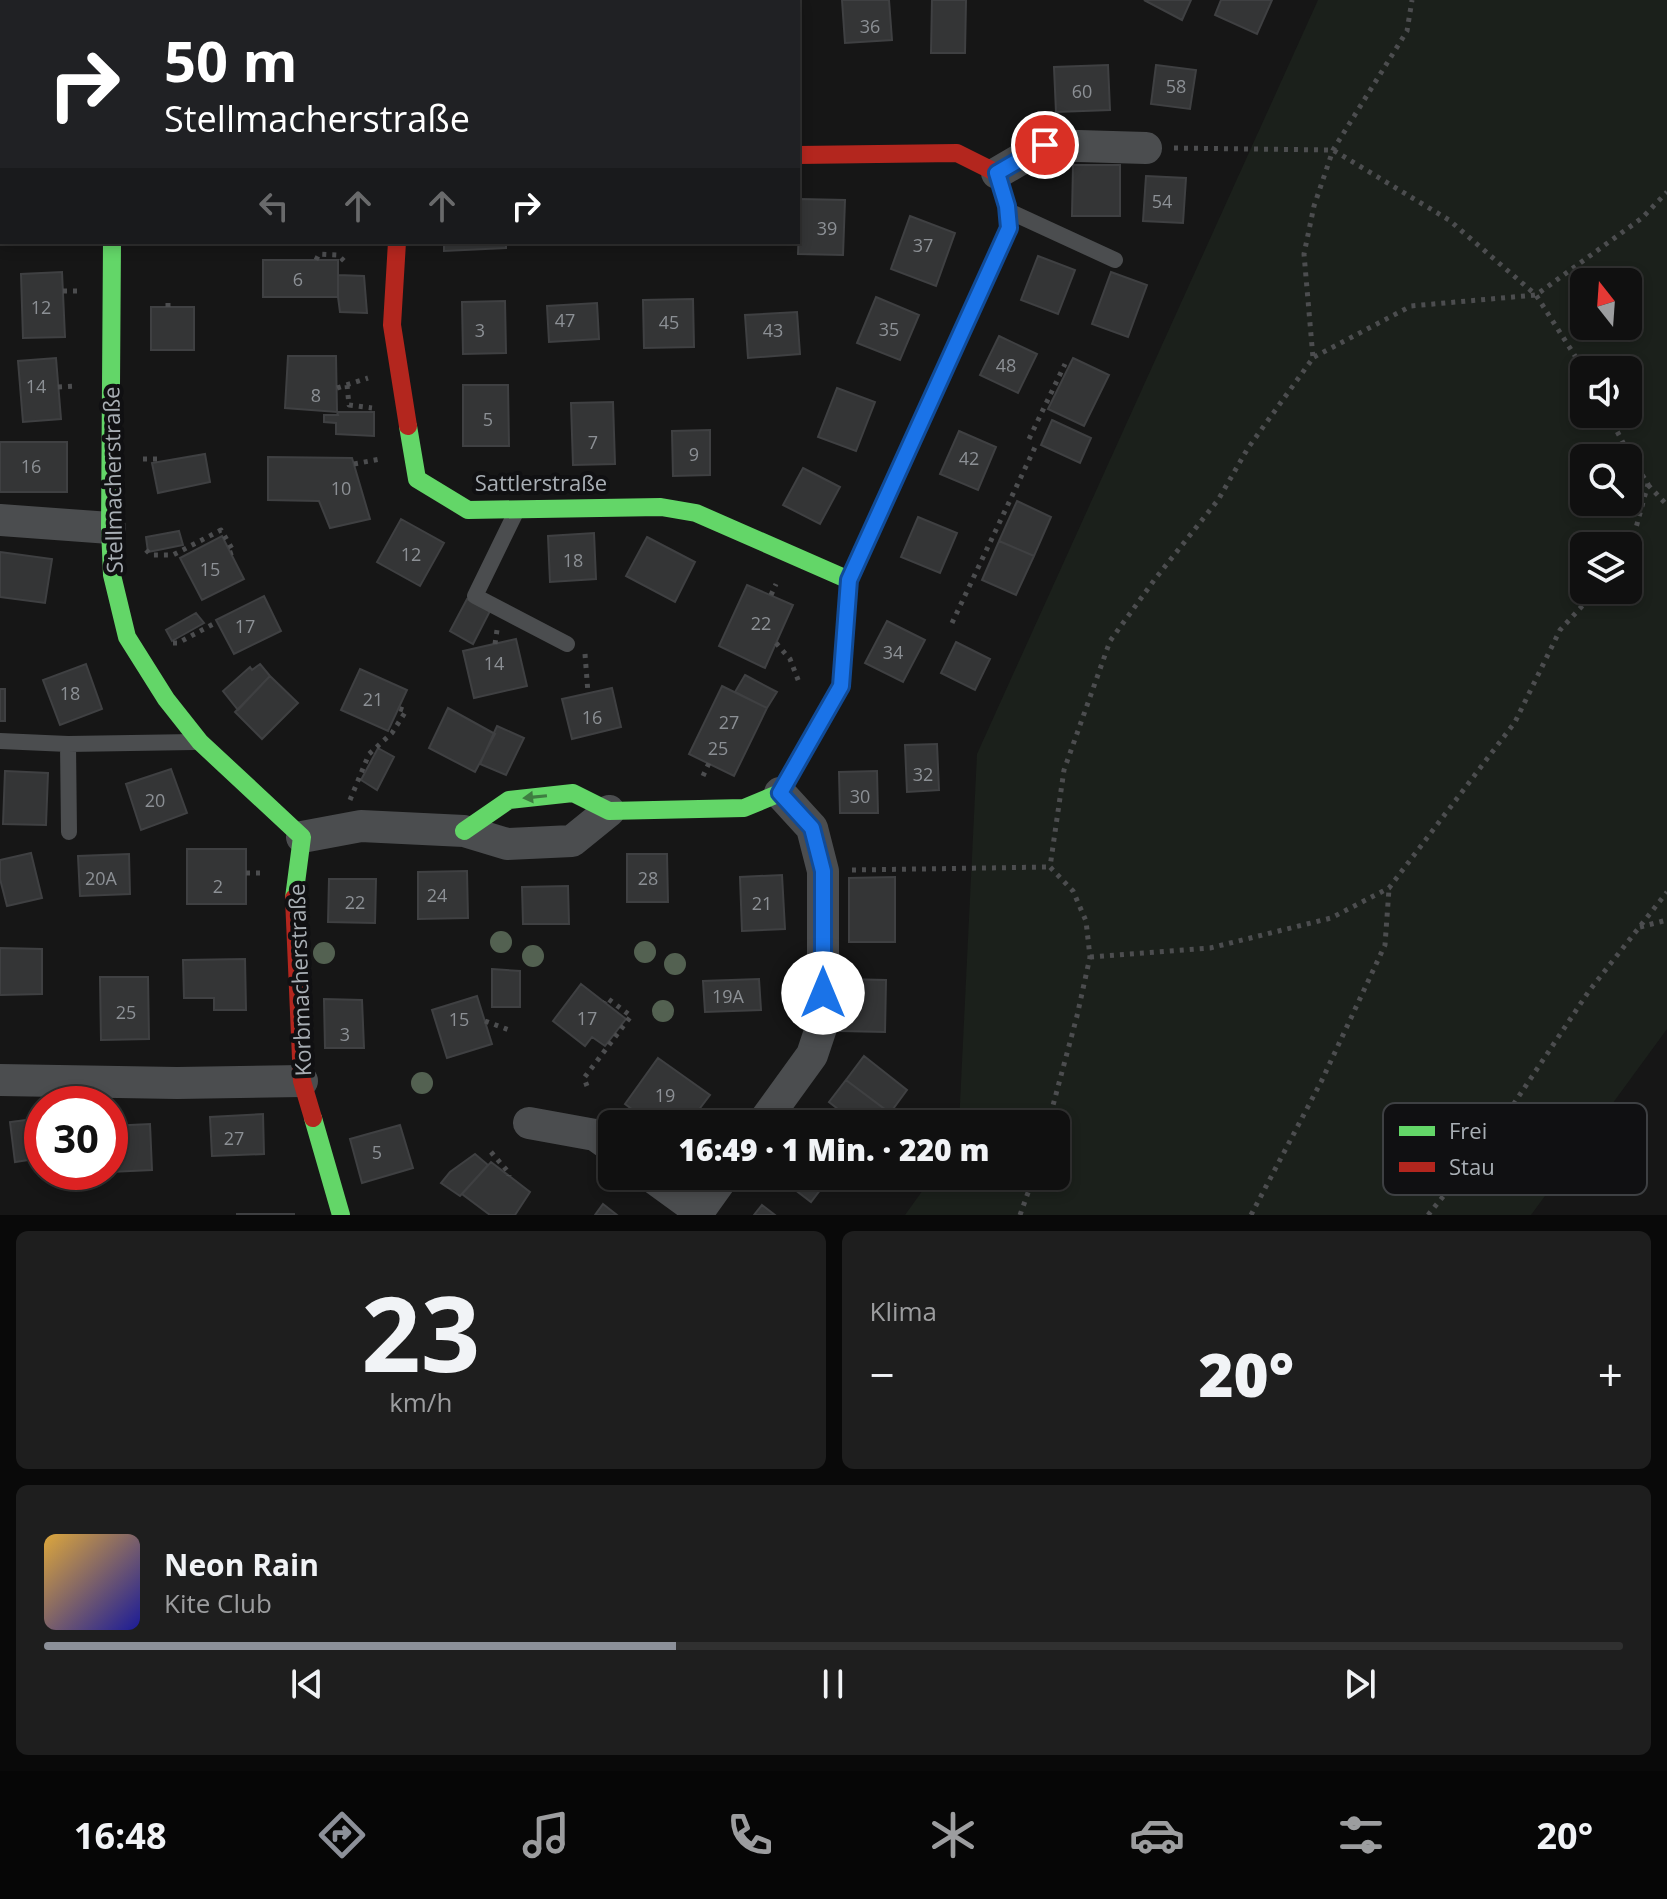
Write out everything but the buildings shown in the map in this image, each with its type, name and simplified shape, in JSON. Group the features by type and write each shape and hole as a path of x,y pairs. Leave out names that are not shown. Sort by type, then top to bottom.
{"street":[{"path":"997,173 1045,145 1146,148"},
{"path":"464,831 509,800 573,793 609,811 744,808 780,793 841,686 849,580 1009,228 1008,211 997,173 957,153 800,155"},
{"name":"Stellmacherstraße","path":"112,244 110,528 112,575 127,637 166,699 200,742 302,837"},
{"name":"Sattlerstraße","path":"397,244 392,325 417,479 468,510 661,507 696,513 849,580"},
{"path":"0,520 110,528"},
{"path":"772,1110 812,1055 823,1022 823,871 812,828 780,793"},
{"path":"302,837 361,826 464,831 507,844 572,841 609,811"},
{"name":"Korbmacherstraße","path":"302,837 294,897 302,1081 341,1215"},
{"path":"0,1080 177,1083 302,1081"},
{"path":"529,1123 598,1137"},
{"path":"668,1190 697,1213 714,1190"}],"lane":[{"path":"1008,211 1115,260"},
{"path":"518,509 475,596 567,644"},
{"path":"0,741 68,744 200,742"},
{"path":"68,744 69,832"}],"path":[{"path":"1313,358 1304,254 1314,206 1333,150 1407,31 1412,0"},
{"path":"1146,148 1333,150 1449,220 1536,295 1575,356"},
{"path":"1050,867 1064,770 1110,641 1218,500 1248,448 1313,358 1411,306 1536,295 1642,218 1667,192"},
{"path":"316,260 319,254 338,255 348,265"},
{"path":"1029,439 1065,364"},
{"path":"1615,428 1648,484 1667,505"},
{"path":"952,623 984,554 1007,514 1037,443"},
{"path":"1635,532 1648,484"},
{"path":"140,544 151,555 173,555 221,530 234,552 231,553"},
{"path":"984,554 991,558"},
{"path":"1090,957 1210,948 1331,918 1389,888 1515,722 1560,630 1584,604"},
{"path":"169,643 178,643 217,622"},
{"path":"776,643 790,659 803,694"},
{"path":"585,653 588,693"},
{"path":"337,830 369,754 392,733 406,711 398,708"},
{"path":"823,871 1050,867 1073,891 1086,921 1090,957 1052,1110"},
{"path":"1251,1215 1322,1080 1385,945 1389,888"},
{"path":"1514,1103 1589,991 1667,892"},
{"path":"1639,927 1667,920"},
{"path":"587,1086 584,1078 631,1016 607,998 605,1002"},
{"path":"485,1021 509,1030"},
{"path":"491,1152 509,1176"},
{"path":"1020,1215 1029,1190"},
{"path":"1428,1215 1444,1195"}],"shaded area":[{"path":"1318,0 1667,0 1667,1029 1613,1103 1383,1103 1383,1195 1546,1195 1531,1215 905,1215 923,1190 1070,1190 1070,1110 960,1110 977,754"}],"traffic: fast":[{"path":"464,831 509,800 573,793 609,811 744,808 780,793 841,686 849,580 1009,228 1004,196"},
{"path":"112,244 110,528 112,575 127,637 166,699 200,742 302,837 294,898"},
{"path":"408,426 417,479 468,510 661,507 696,513 849,580"},
{"path":"313,1118 341,1215"}],"traffic: jam":[{"path":"800,155 957,153 997,173 1004,196"},
{"path":"397,244 392,325 408,426"},
{"path":"294,898 302,1081 313,1118"}],"route":[{"path":"823,993 823,871 812,828 780,793 841,686 849,580 1009,228 1007,206 997,173 1045,145"}]}
